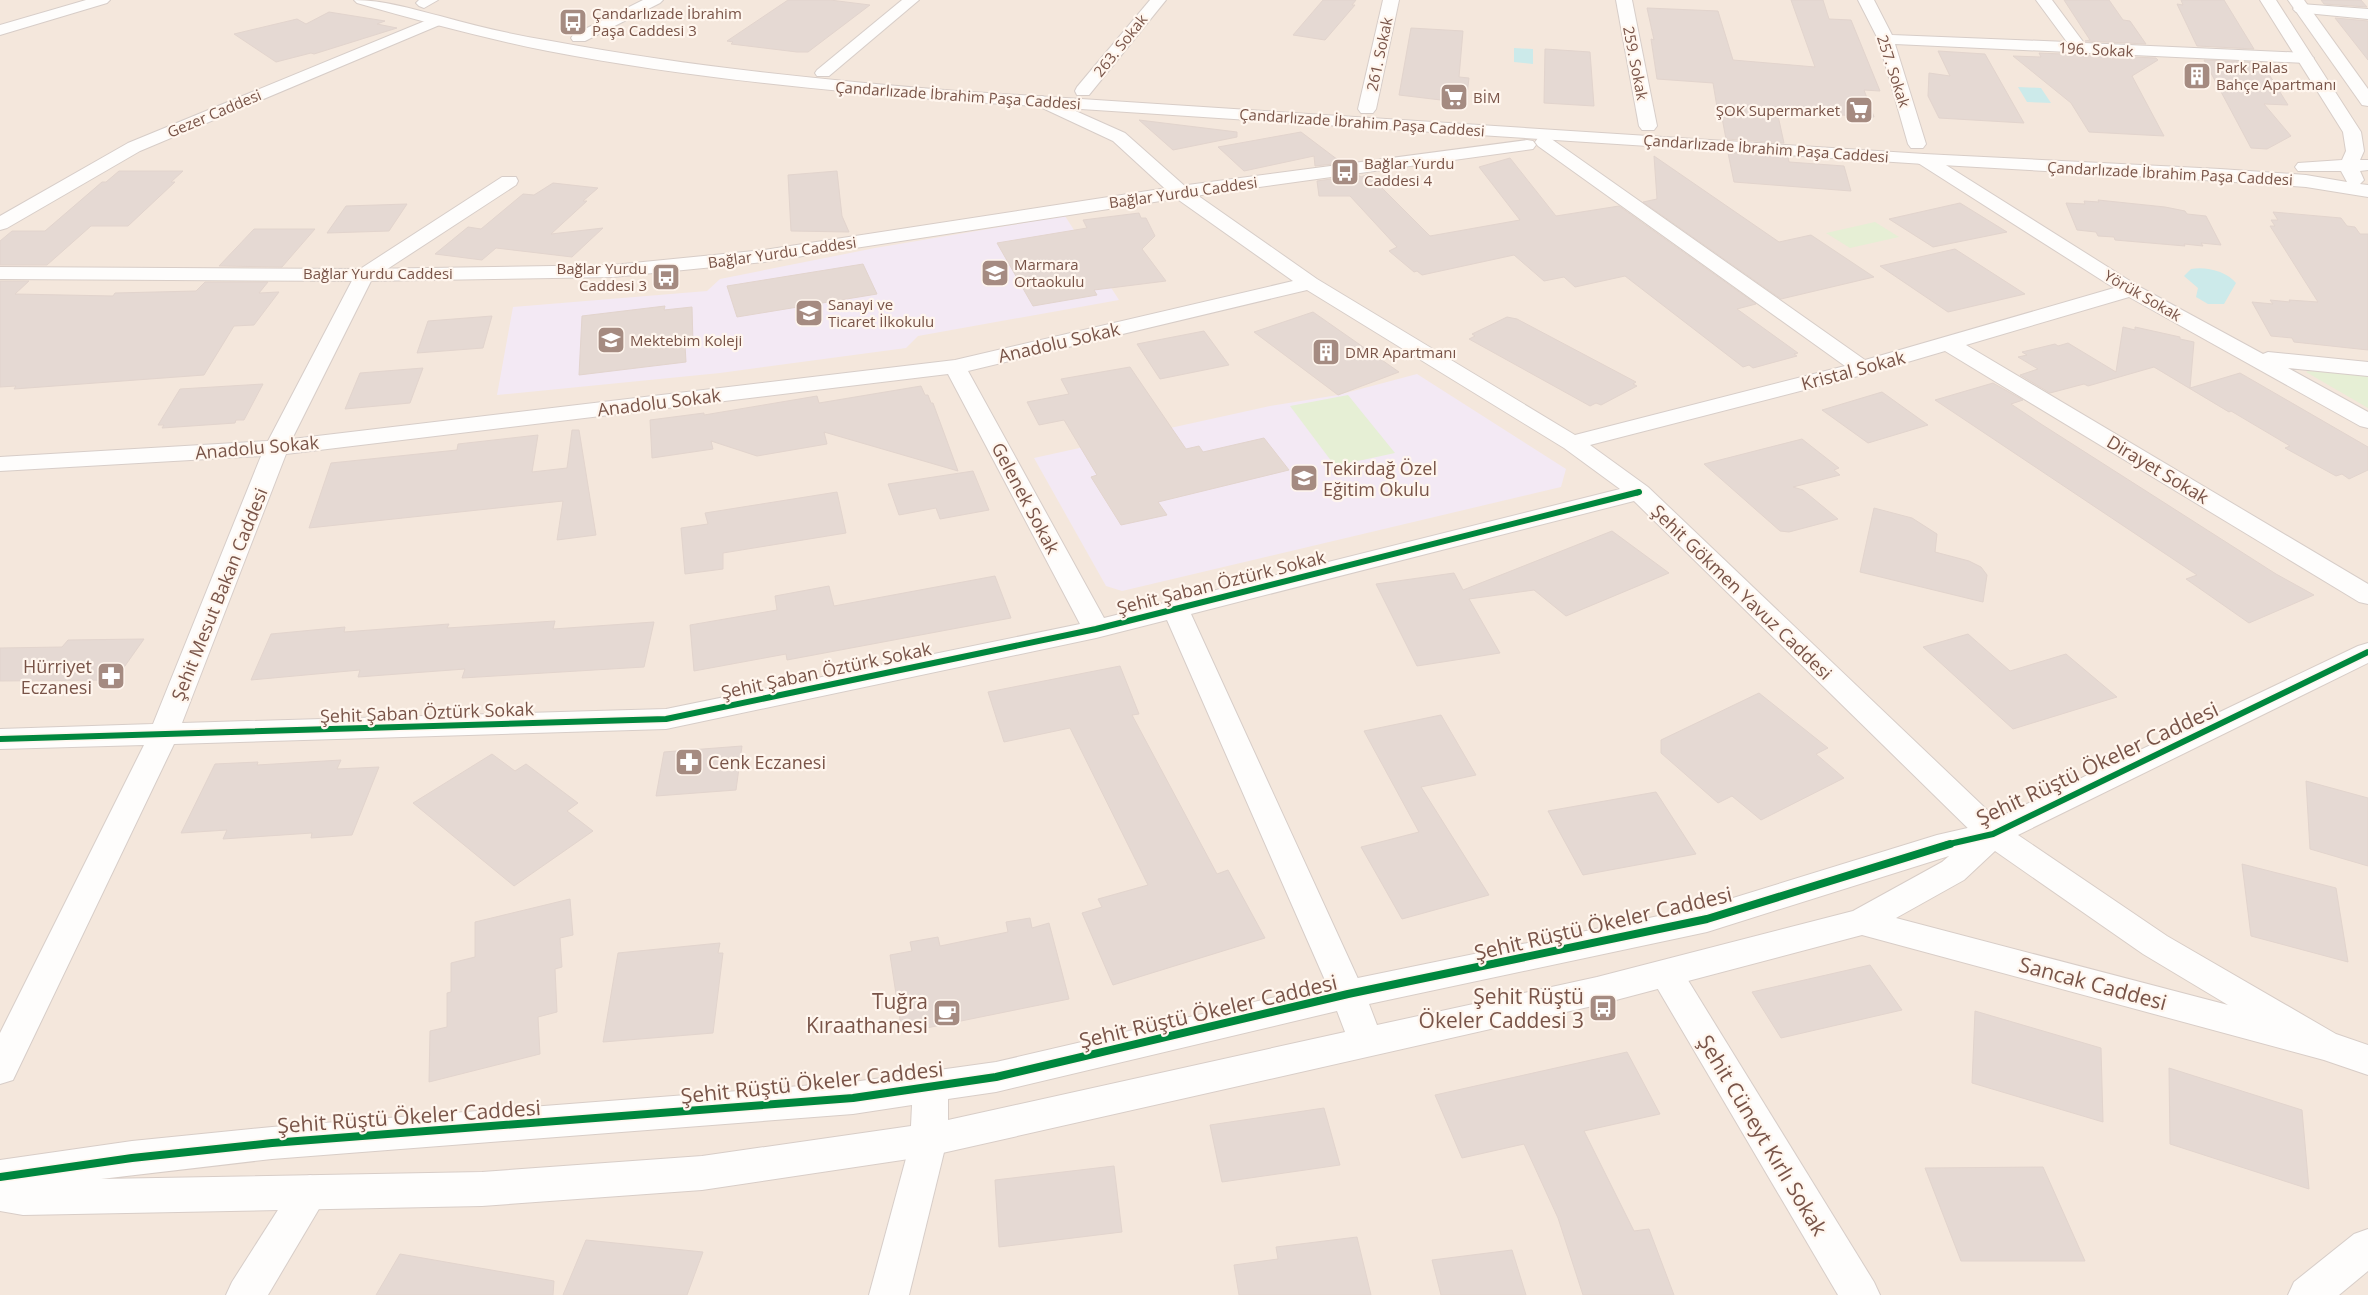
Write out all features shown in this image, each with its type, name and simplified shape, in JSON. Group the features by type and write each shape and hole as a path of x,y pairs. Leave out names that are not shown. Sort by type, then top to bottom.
{"street":[{"path":"0,30 102,0"},
{"name":"Çandarlızade İbrahim Paşa Caddesi","path":"362,0 437,21 549,46 735,75 839,87 1550,138 2301,168 2368,165"},
{"path":"580,38 655,0"},
{"path":"823,73 911,0"},
{"name":"263. Sokak","path":"1083,91 1158,0"},
{"name":"261. Sokak","path":"1368,109 1391,0"},
{"name":"259. Sokak","path":"1624,0 1648,126"},
{"name":"257. Sokak","path":"1866,0 1886,39 1921,152"},
{"path":"2044,0 2079,48"},
{"path":"2268,0 2352,132 2354,151 2348,166 2350,174 2357,183 2368,190"},
{"name":"Çandarlızade İbrahim Paşa Caddesi","path":"422,1 580,38 746,64 823,73 1648,126 1921,152 2306,181 2368,190"},
{"path":"2298,4 2368,14"},
{"path":"2298,4 2368,101"},
{"name":"Gezer Caddesi","path":"0,224 134,147 437,21"},
{"name":"196. Sokak","path":"1886,39 2306,58"},
{"name":"Şehit Gökmen Yavuz Caddesi","path":"1042,101 1118,137 1180,192 1310,283 1415,345 1572,443 1640,492 1993,834"},
{"path":"1550,138 1862,368"},
{"name":"Bağlar Yurdu Caddesi","path":"0,273 364,275 612,271 672,266 764,256 1180,192 1550,138"},
{"name":"Yörük Sokak","path":"1921,152 2132,290 2368,421"},
{"path":"364,275 510,181"},
{"name":"Şehit Mesut Bakan Caddesi","path":"0,1069 163,736 276,448 364,275"},
{"name":"Anadolu Sokak","path":"0,464 276,448 955,367 1310,283"},
{"name":"Kristal Sokak","path":"1572,443 1862,368 2132,290"},
{"name":"Dirayet Sokak","path":"1948,343 2368,596"},
{"path":"2256,358 2368,369"},
{"name":"Gelenek Sokak","path":"955,367 1096,629"},
{"name":"Şehit Şaban Öztürk Sokak","path":"0,739 163,736 666,719 1096,629 1640,492"},
{"path":"1176,610 1348,994 1366,1043"},
{"name":"Şehit Rüştü Ökeler Caddesi","path":"0,1177 132,1158 263,1144 853,1098 996,1078 1348,994 1707,919 1937,847 1993,834 2368,652"},
{"name":"Şehit Rüştü Ökeler Caddesi","path":"0,1194 23,1198 482,1189 702,1173 929,1140 1666,974 1862,922 1954,871 1993,834"},
{"name":"Sancak Caddesi","path":"1993,834 2156,945 2324,1045"},
{"name":"Sancak Caddesi","path":"1862,922 2324,1045 2368,1060"},
{"name":"Şehit Cüneyt Kırlı Sokak","path":"1666,974 1860,1295"},
{"path":"889,1295 929,1140 930,1088"},
{"path":"246,1295 310,1192"},
{"path":"2308,1295 2368,1247"}],"shaded area":[{"path":"0,0 2368,0 2368,1295 0,1295"},
{"path":"1065,216 1119,300 918,336 906,348 720,373 497,395 513,307 707,291 720,279 875,248"},
{"name":"Tekirdağ Özel Eğitim Okulu","path":"1417,374 1566,469 1561,487 1122,591 1106,586 1034,458 1270,406 1338,395"}],"green space":[{"path":"1875,222 1899,237 1850,248 1826,233"},
{"path":"2306,372 2368,375 2368,408"},
{"path":"1348,395 1395,453 1335,466 1290,406"}],"water":[{"path":"1514,48 1533,49 1533,64 1514,62"},
{"path":"2018,87 2041,88 2051,103 2027,102"},
{"path":"2191,269 2215,270 2227,275 2236,283 2224,304 2208,304 2196,297 2198,288 2184,276"}],"building":[{"path":"788,0 830,0 870,5 808,52 731,44 733,42 727,41"},
{"path":"1323,0 1356,0 1352,5 1355,5 1325,40 1293,35"},
{"path":"1791,0 1823,0 1829,19 1851,20 1880,91 1864,90 1874,117 1777,111 1784,143 1726,139 1720,107 1717,107 1713,83 1657,79 1651,39 1654,40 1647,8 1718,11 1733,60 1815,67"},
{"path":"2064,0 2109,0 2123,20 2130,21 2146,44 2085,41 2090,40"},
{"path":"2181,0 2224,0 2254,49 2197,46 2177,4 2183,5"},
{"path":"2321,0 2361,0 2367,7 2324,4"},
{"path":"329,12 385,21 377,24 397,28 314,54 311,53 276,62 234,34 297,19 306,24"},
{"path":"2335,18 2368,21 2368,60"},
{"path":"1411,28 1463,31 1459,77 1469,78 1466,103 1399,95"},
{"path":"1545,49 1590,52 1594,106 1544,103"},
{"path":"1938,51 1985,54 2024,123 1939,118 1928,96 1929,73 1950,76"},
{"path":"2039,53 2156,58 2158,60 2132,76 2164,136 2089,132 2071,103 2013,56 2041,57"},
{"path":"2204,60 2262,63 2288,105 2264,104 2291,136 2267,149 2251,148"},
{"path":"1139,120 1237,132 1237,137 1173,150"},
{"path":"1301,132 1342,163 1315,166 1314,156 1244,171 1218,147"},
{"path":"1728,153 1788,157 1789,162 1844,166 1851,191 1734,182"},
{"path":"1654,156 1779,242 1811,235 1874,277 1781,299 1643,202 1657,199"},
{"path":"1510,158 1556,216 1619,206 1756,304 1737,309 1798,353 1794,354 1797,356 1753,368 1749,365 1743,367 1625,276 1575,287 1564,277 1544,281 1514,255 1422,275 1417,271 1414,272 1389,251 1397,247 1350,196 1319,196 1317,181 1358,175 1361,177 1368,174 1430,236 1520,220 1479,167"},
{"path":"119,171 183,171 171,182 175,182 128,226 91,226 47,265 0,265 0,241 12,231 45,231 102,182 106,182"},
{"path":"837,171 842,216 849,232 791,231 788,175"},
{"path":"553,183 598,188 583,201 587,201 551,234 603,228 572,257 496,248 482,260 435,254 468,227 481,229 523,194 534,195"},
{"path":"2098,200 2165,207 2185,211 2187,214 2206,216 2221,245 2201,243 2203,246 2184,244 2185,246 2115,240 2114,237 2098,236 2096,232 2077,230 2066,203 2085,204 2084,201 2099,202"},
{"path":"1960,203 2007,232 1933,247 1889,219"},
{"path":"407,204 389,231 327,233 346,206"},
{"path":"2273,212 2341,218 2347,226 2355,227 2360,234 2368,234 2368,350 2294,342 2292,338 2271,336 2252,302 2273,304 2270,300 2290,302 2289,300 2318,302 2270,226 2275,226 2271,220 2278,220"},
{"path":"1139,213 1141,218 1146,218 1155,236 1142,249 1166,281 1094,290 1097,295 1033,306 997,243 1087,228 1083,220"},
{"path":"254,229 315,229 282,267 219,266"},
{"path":"1955,249 2025,294 1948,312 1880,266"},
{"path":"863,264 877,294 737,317 727,286"},
{"path":"0,281 29,281 15,294 113,296 115,293 196,291 205,282 268,282 259,293 279,292 254,325 234,326 204,375 14,389 16,386 0,387"},
{"path":"665,306 664,310 692,307 693,344 685,345 686,362 579,375 582,316"},
{"name":"DMR Apartmanı","path":"1313,312 1399,372 1338,395 1254,332"},
{"path":"492,316 483,348 417,353 428,321"},
{"path":"1507,317 1517,319 1636,382 1633,384 1637,386 1601,405 1596,403 1590,406 1469,339 1475,336 1472,334"},
{"path":"2123,327 2135,330 2135,327 2194,342 2190,388 2240,373 2368,447 2368,470 2349,479 2342,474 2336,476 2285,448 2290,446 2231,411 2229,412 2154,367 2088,386 2084,384 2050,393 2020,375 2038,369 2018,357 2027,355 2022,352 2055,344 2058,346 2068,343 2116,372"},
{"path":"1204,331 1229,365 1160,379 1137,344"},
{"path":"1130,367 1186,449 1199,446 1203,452 1264,438 1289,470 1158,502 1167,515 1121,525 1091,477 1097,475 1064,420 1039,425 1027,402 1069,394 1061,379"},
{"path":"423,368 410,403 345,409 360,373"},
{"path":"1993,383 2023,400 2011,404 2041,424 2276,574 2314,595 2249,623 2186,579 2197,575 1935,400"},
{"path":"263,384 244,420 236,420 235,423 162,428 164,425 158,425 180,389"},
{"path":"921,386 925,395 928,395 931,403 933,403 958,471 824,432 827,444 757,456 711,441 713,449 652,458 650,420 704,413 704,415 817,396 819,403"},
{"path":"1882,392 1928,425 1868,443 1822,410"},
{"path":"572,430 579,430 596,535 557,540 563,501 309,528 331,463 457,450 458,444 538,435 532,472 567,468"},
{"path":"1802,439 1839,468 1834,470 1840,475 1793,487 1803,490 1838,519 1789,532 1780,531 1704,464"},
{"path":"973,471 989,510 940,519 936,508 899,515 888,484"},
{"path":"837,492 846,533 723,553 723,569 685,574 681,528 708,524 705,513"},
{"path":"1874,508 1912,518 1937,534 1935,552 1969,561 1981,567 1987,575 1983,602 1860,572"},
{"path":"1612,531 1669,573 1566,616 1534,590 1469,599 1500,653 1417,666 1376,584 1454,573 1463,590"},
{"path":"995,576 1011,618 787,660 786,654 694,671 690,625 777,610 775,596 829,586 834,606"},
{"path":"555,621 553,629 654,622 644,667 462,678 465,669 358,677 360,670 251,680 271,634 345,627 344,632 449,624 447,628"},
{"path":"1968,634 2010,671 2066,654 2117,697 2013,729 1923,647"},
{"path":"144,639 115,680 0,681 0,648 62,647 68,640"},
{"path":"1120,666 1139,714 1132,715 1217,874 1228,870 1265,938 1113,985 1082,913 1102,907 1098,899 1148,885 1070,728 1004,742 988,692"},
{"path":"1759,693 1828,748 1816,754 1844,778 1761,820 1732,796 1718,803 1661,753 1661,740"},
{"path":"1441,715 1476,775 1421,787 1489,895 1402,919 1361,847 1419,832 1364,731"},
{"path":"742,746 736,790 656,796 664,752"},
{"path":"492,754 515,771 526,764 578,803 567,811 593,831 514,886 413,803"},
{"path":"341,760 337,769 379,767 352,835 311,838 312,833 223,839 227,830 181,833 215,764 258,762 257,765"},
{"path":"2306,781 2368,798 2368,866 2310,849"},
{"path":"1656,792 1696,854 1583,875 1548,811"},
{"path":"2242,864 2336,888 2348,962 2251,936"},
{"path":"570,899 573,935 560,938 562,967 555,969 557,1012 538,1017 540,1054 429,1082 430,1031 447,1027 447,993 451,992 451,963 475,957 475,922"},
{"path":"1030,918 1032,928 1049,923 1069,999 902,1033 890,955 912,951 910,942 938,937 940,946 1008,932 1006,922"},
{"path":"720,943 718,953 723,953 713,1033 603,1042 618,953"},
{"path":"1870,965 1902,1010 1781,1038 1752,992"},
{"path":"1975,1011 2101,1048 2103,1122 1972,1083"},
{"path":"1627,1052 1660,1114 1584,1131 1634,1231 1649,1229 1674,1295 1583,1295 1558,1218 1524,1144 1462,1158 1435,1095"},
{"path":"2169,1068 2302,1110 2309,1189 2170,1144"},
{"path":"1324,1108 1340,1165 1222,1182 1210,1125"},
{"path":"1114,1166 1122,1232 999,1247 995,1180"},
{"path":"2043,1167 2085,1261 1961,1261 1925,1168"},
{"path":"1357,1237 1371,1295 1239,1295 1234,1265 1278,1259 1276,1247"},
{"path":"586,1240 703,1252 687,1295 563,1295"},
{"path":"1512,1250 1526,1295 1441,1295 1432,1260"},
{"path":"400,1254 554,1281 553,1295 376,1295"}],"cycle path":[{"path":"0,739 666,719 1096,629 1639,492"},
{"path":"0,1177 132,1158 272,1143 853,1098 996,1077 1348,994 1707,919 1937,847 1993,834 2368,652"}],"place":[{"name":"Çandarlızade İbrahim Paşa Caddesi 3","path":"573,22"},
{"name":"Park Palas Bahçe Apartmanı","path":"2197,76"},
{"name":"BİM","path":"1454,97"},
{"name":"ŞOK Supermarket","path":"1859,110"},
{"name":"Bağlar Yurdu Caddesi 4","path":"1345,172"},
{"name":"Marmara Ortaokulu","path":"995,273"},
{"name":"Bağlar Yurdu Caddesi 3","path":"666,277"},
{"name":"Sanayi ve Ticaret İlkokulu","path":"809,313"},
{"name":"Mektebim Koleji","path":"611,340"},
{"name":"DMR Apartmanı","path":"1326,352"},
{"name":"Tekirdağ Özel Eğitim Okulu","path":"1304,478"},
{"name":"Hürriyet Eczanesi","path":"111,676"},
{"name":"Cenk Eczanesi","path":"689,762"},
{"name":"Şehit Rüştü Ökeler Caddesi 3","path":"1603,1008"},
{"name":"Tuğra Kıraathanesi","path":"947,1013"}]}
